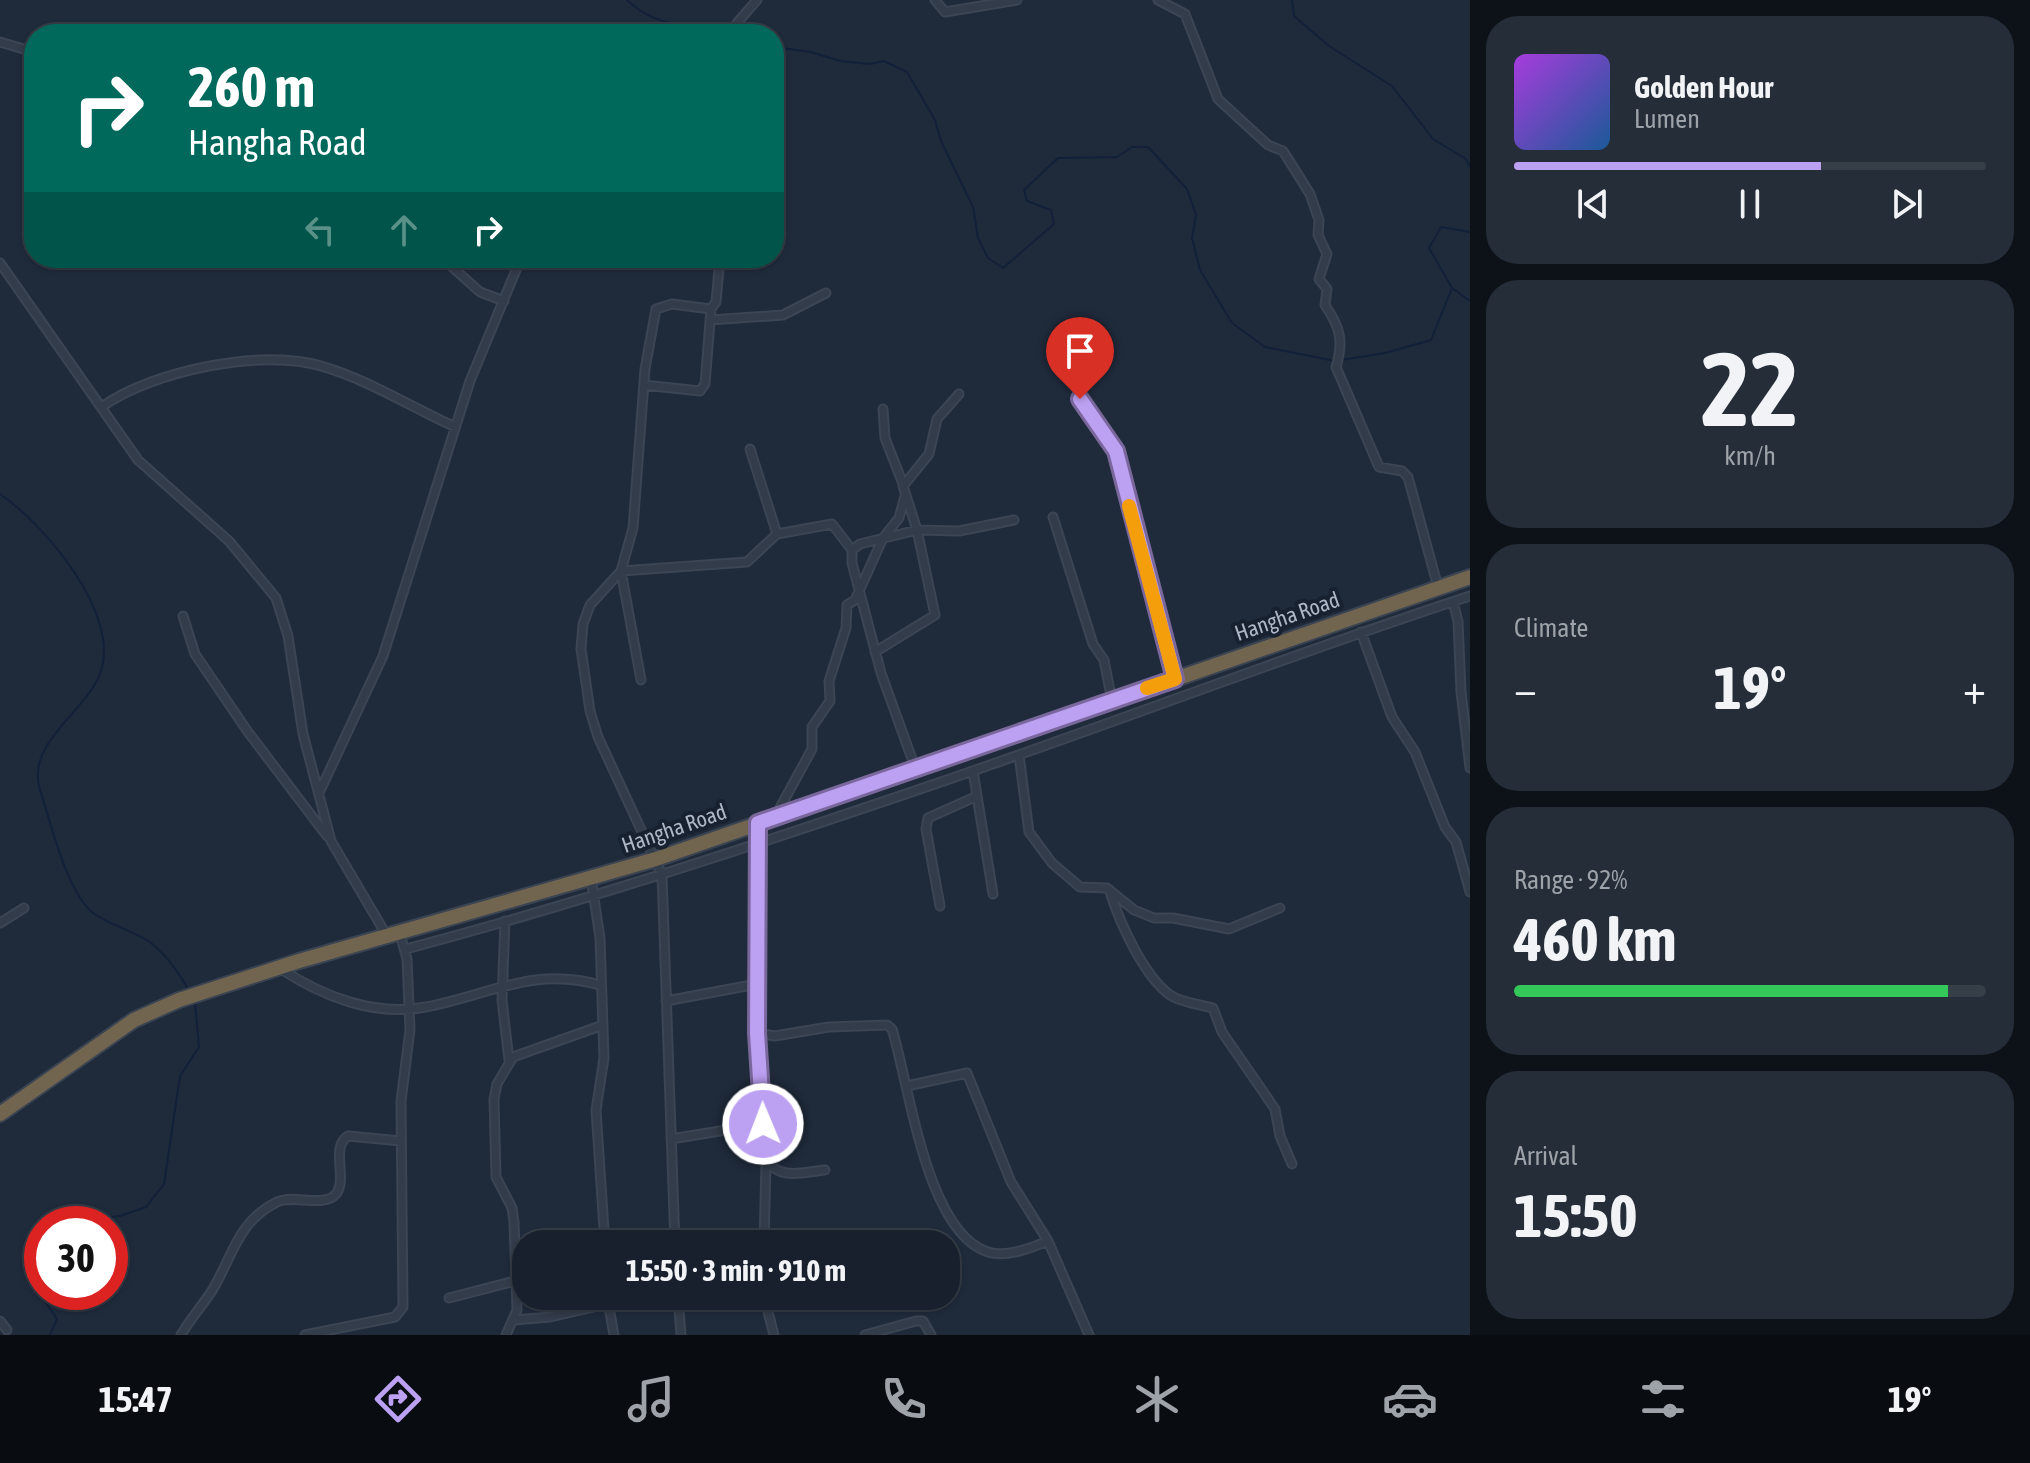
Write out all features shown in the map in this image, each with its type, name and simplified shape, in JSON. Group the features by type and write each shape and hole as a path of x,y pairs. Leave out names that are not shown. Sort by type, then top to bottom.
{"highway":[{"name":"Hangha Road","path":"0,1114 134,1020 179,1000 394,936 593,886 656,859 775,817 916,771 1470,577"}],"street":[{"path":"737,24 757,0"},
{"path":"935,0 945,12 1017,0"},
{"path":"1158,0 1185,14 1218,99 1268,145 1283,151 1310,194 1319,220 1318,235 1327,254 1319,279 1327,289 1325,305 1341,328 1341,353 1336,367 1379,467 1402,471 1408,477 1438,587"},
{"path":"0,42 24,49"},
{"path":"0,263 148,471 229,541 276,598 288,636 303,734 331,841"},
{"path":"453,268 480,292 504,301"},
{"path":"319,793 383,656 455,427 517,268"},
{"path":"644,385 700,391 705,384 711,309 716,302 719,268"},
{"path":"710,320 783,315 826,293"},
{"path":"641,680 621,571 633,528 644,385 656,309 672,304 711,309"},
{"path":"103,406 123,393 176,373 238,363 309,362 342,374 455,427"},
{"path":"1063,362 1070,369 1080,399 1116,451 1175,679"},
{"path":"903,486 929,454 937,419 959,394"},
{"path":"875,652 935,615 917,530 885,438 883,409"},
{"path":"750,449 777,534"},
{"path":"775,817 812,749 812,727 830,701 829,681 846,628 845,615 883,538 899,518 905,496"},
{"path":"1053,517 1093,644 1104,660 1112,701"},
{"path":"852,550 860,544 917,530 959,531 1014,520"},
{"path":"674,1230 662,875 598,737 590,711 581,649 590,605 621,571 747,562 777,534 832,524 852,550 852,563 875,652 916,771"},
{"path":"406,949 505,921 593,886 662,875 973,771 1470,596"},
{"path":"1453,602 1458,621 1461,692 1470,768"},
{"path":"183,616 195,654 406,949 409,1009 401,1092 404,1298 401,1312 395,1317 305,1335"},
{"path":"1361,632 1392,717 1415,752 1445,827 1456,842 1470,892"},
{"path":"1019,755 1029,832 1036,844 1080,887 1092,885 1109,890 1134,910 1154,918 1173,918 1229,929 1280,908"},
{"path":"973,771 993,894"},
{"path":"940,906 926,829 928,818 977,796"},
{"path":"758,823 757,1033 766,1159 764,1230"},
{"path":"593,886 600,938 603,1025 604,1058 596,1110 604,1230"},
{"path":"1109,890 1117,917 1125,926 1138,958 1167,993 1213,1008 1222,1032 1275,1109 1280,1136 1292,1164"},
{"path":"0,923 24,908"},
{"path":"505,921 503,987 509,1060 495,1091 495,1162 500,1190 512,1208 513,1230"},
{"path":"279,968 315,992 364,1005 409,1009 503,987 569,976 600,985"},
{"path":"666,1001 757,984"},
{"path":"509,1060 520,1053 603,1025"},
{"path":"757,1033 775,1036 829,1027 887,1025 892,1029 922,1157 934,1188 962,1234 978,1247 998,1254 1048,1241"},
{"path":"907,1086 967,1073 1011,1182 1048,1241 1089,1335"},
{"path":"671,1139 763,1124"},
{"path":"181,1335 212,1290 247,1223 286,1198 328,1199 334,1196 339,1188 341,1144 348,1136 401,1141"},
{"path":"766,1159 776,1172 783,1174 825,1170"},
{"path":"449,1298 512,1282"},
{"path":"506,1335 514,1320 514,1310"},
{"path":"514,1320 550,1317 573,1310"},
{"path":"609,1310 614,1335"},
{"path":"679,1310 681,1335"},
{"path":"768,1310 774,1335"},
{"path":"0,1321 7,1330"},
{"path":"865,1335 923,1321 931,1335"}],"waterway":[{"path":"627,0 644,13 678,24"},
{"path":"1292,0 1294,16 1329,46 1392,86 1433,139 1466,159 1470,167"},
{"path":"678,24 713,24"},
{"path":"784,48 840,61 870,64 884,61 907,72 935,120 941,141 973,207 978,238 988,258 1003,268 1054,224 1051,210 1027,201 1024,190 1058,158 1117,157 1132,147 1148,147 1187,189 1196,215 1192,238 1200,270 1232,323 1265,347 1335,361"},
{"path":"1470,232 1441,227 1429,248 1452,288 1470,301"},
{"path":"1341,360 1385,353 1431,340 1452,288"},
{"path":"0,494 37,526 74,572 89,597 104,648 101,671 94,686 49,742 41,757 38,773 40,790 60,855 74,888 92,912 151,943 172,965 189,991"},
{"path":"128,1213 146,1207 164,1184 180,1076 199,1047 195,1003"},
{"path":"50,1335 57,1319 51,1310"}],"slow traffic":[{"path":"1129,506 1175,679 1147,688"}],"route":[{"path":"763,1124 762,1069 757,1033 758,823 916,771 1175,679 1116,451 1080,399"}]}
